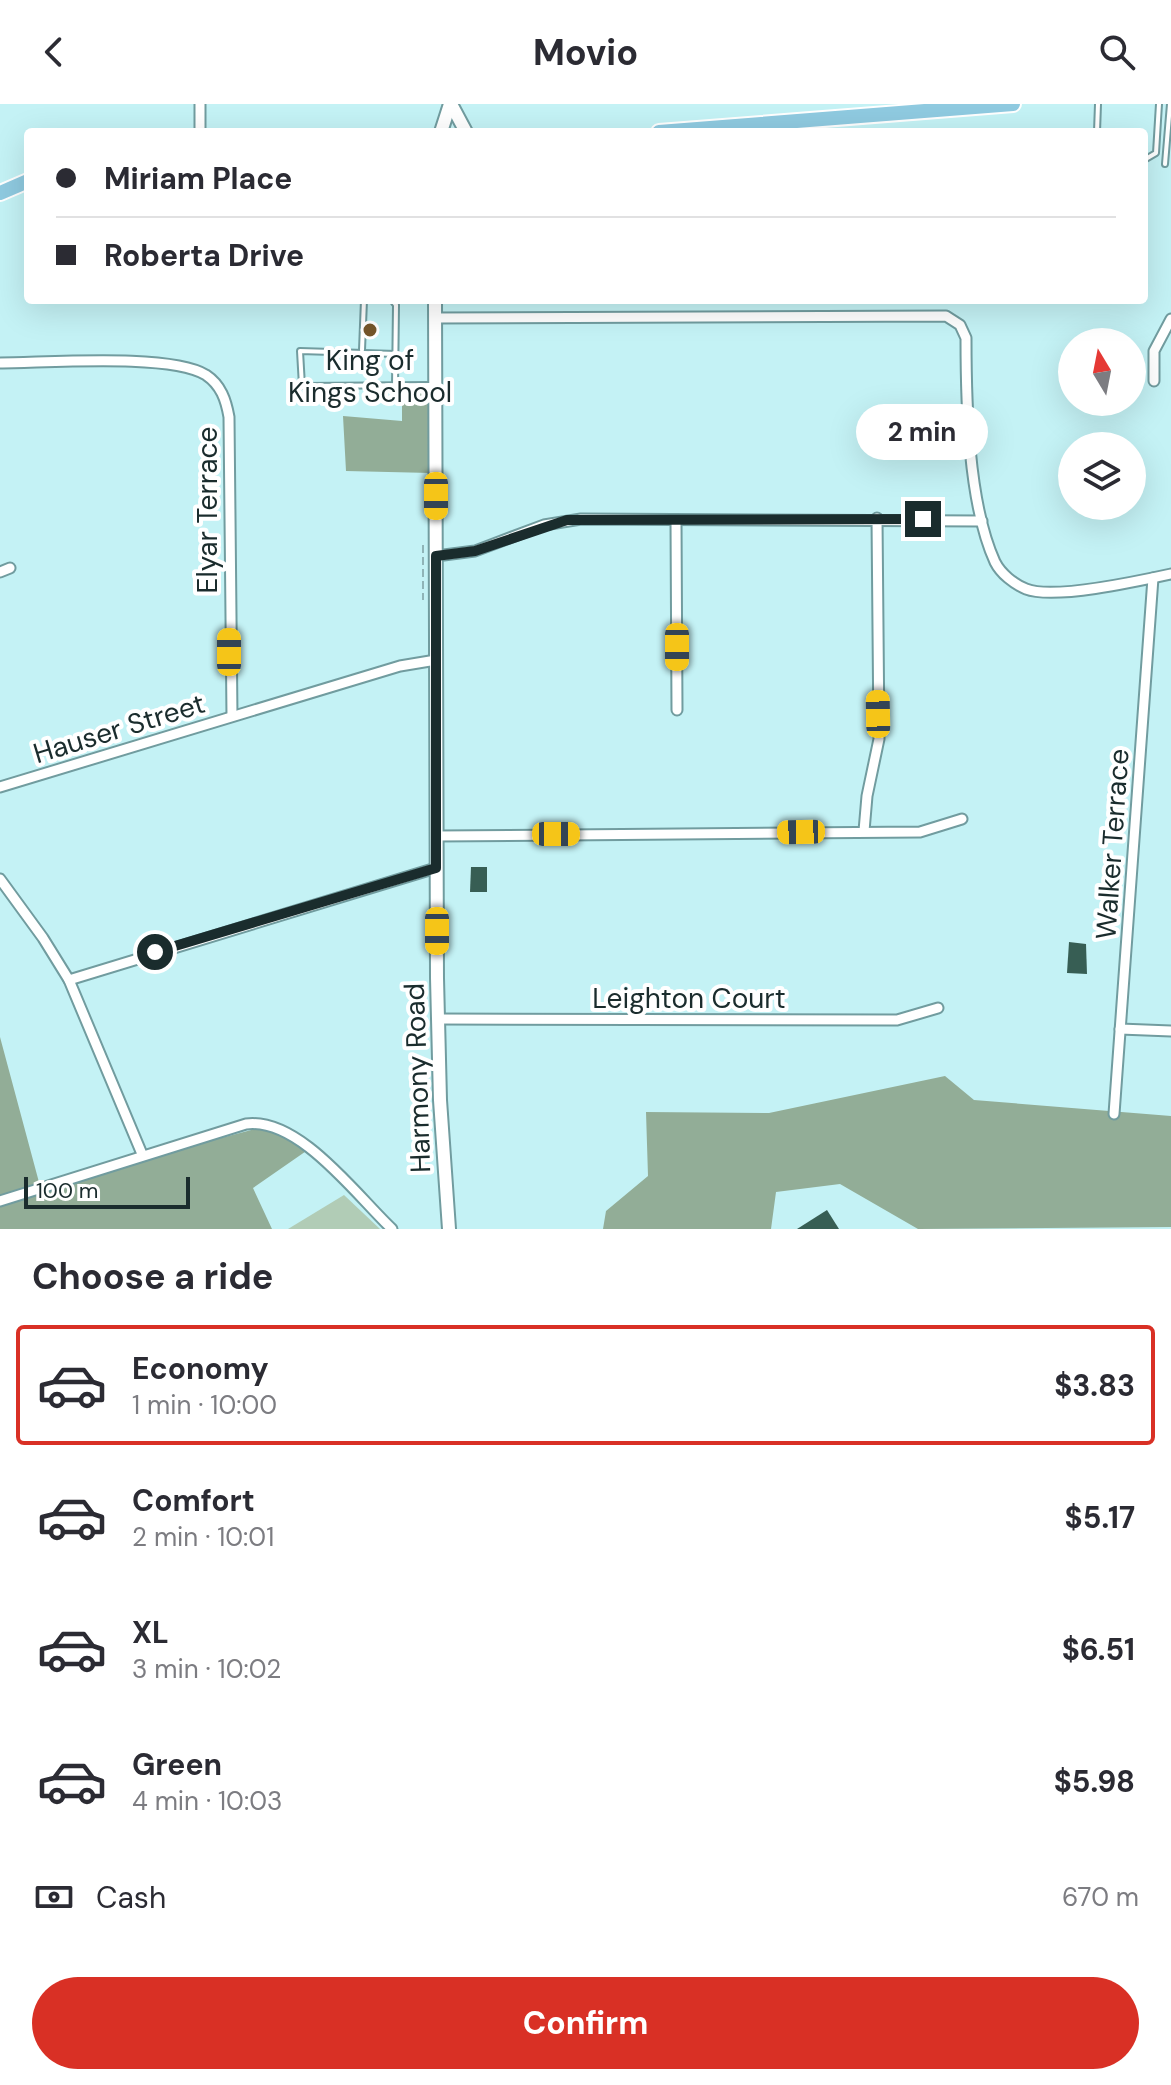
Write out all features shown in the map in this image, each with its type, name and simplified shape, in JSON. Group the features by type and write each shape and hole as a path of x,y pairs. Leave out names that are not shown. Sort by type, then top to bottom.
{"main road":[{"path":"708,128 1013,104"},
{"path":"0,193 24,183"}],"street":[{"path":"200,104 200,128"},
{"path":"442,128 450,104"},
{"path":"450,104 464,128"},
{"name":"Harmony Road","path":"435,304 438,1019 449,1229"},
{"path":"435,318 946,316 960,325 966,338 969,436 982,521 995,563 1009,579 1027,589 1052,593 1171,574"},
{"path":"1154,381 1154,351 1171,319"},
{"name":"Elyar Terrace","path":"0,363 175,365 207,376 222,392 229,417 232,716"},
{"path":"436,556 475,551 567,520 877,518 982,521"},
{"path":"864,831 867,796 879,739 877,518"},
{"path":"676,520 677,710"},
{"name":"Walker Terrace","path":"1114,1114 1153,578"},
{"name":"Hauser Street","path":"0,787 400,666 436,660"},
{"path":"437,836 928,831 962,819"},
{"path":"69,980 436,868"},
{"path":"0,879 69,980 142,1154"},
{"name":"Leighton Court","path":"438,1019 897,1020 938,1008"},
{"path":"1120,1029 1171,1031"},
{"path":"0,1201 142,1154 246,1124 275,1125 305,1145 392,1229"}],"lane":[{"path":"1097,128 1098,104"},
{"path":"1148,159 1156,153 1159,104"},
{"path":"1165,164 1170,104"},
{"path":"362,350 364,304"},
{"path":"395,304 395,386"},
{"path":"396,354 362,350 300,351 302,386 436,385"}],"path":[{"path":"423,545 423,603"}],"green space":[{"path":"402,392 431,394 431,473 346,471 343,416 402,421"},
{"path":"0,1037 40,1186 278,1123 312,1147 253,1188 272,1229 0,1229"},
{"path":"945,1076 974,1100 1171,1116 1171,1227 918,1229 840,1184 776,1192 771,1229 603,1229 606,1211 648,1176 646,1112 769,1113"},
{"path":"344,1195 380,1229 288,1229"}],"building":[{"path":"471,867 487,867 487,892 470,892"},
{"path":"1069,942 1086,944 1087,974 1067,973"},
{"path":"827,1210 839,1229 797,1229"}],"place":[{"name":"King of Kings School","path":"370,330"}],"route":[{"path":"155,952 436,868 436,556 475,551 544,525 567,520 923,519"}]}
